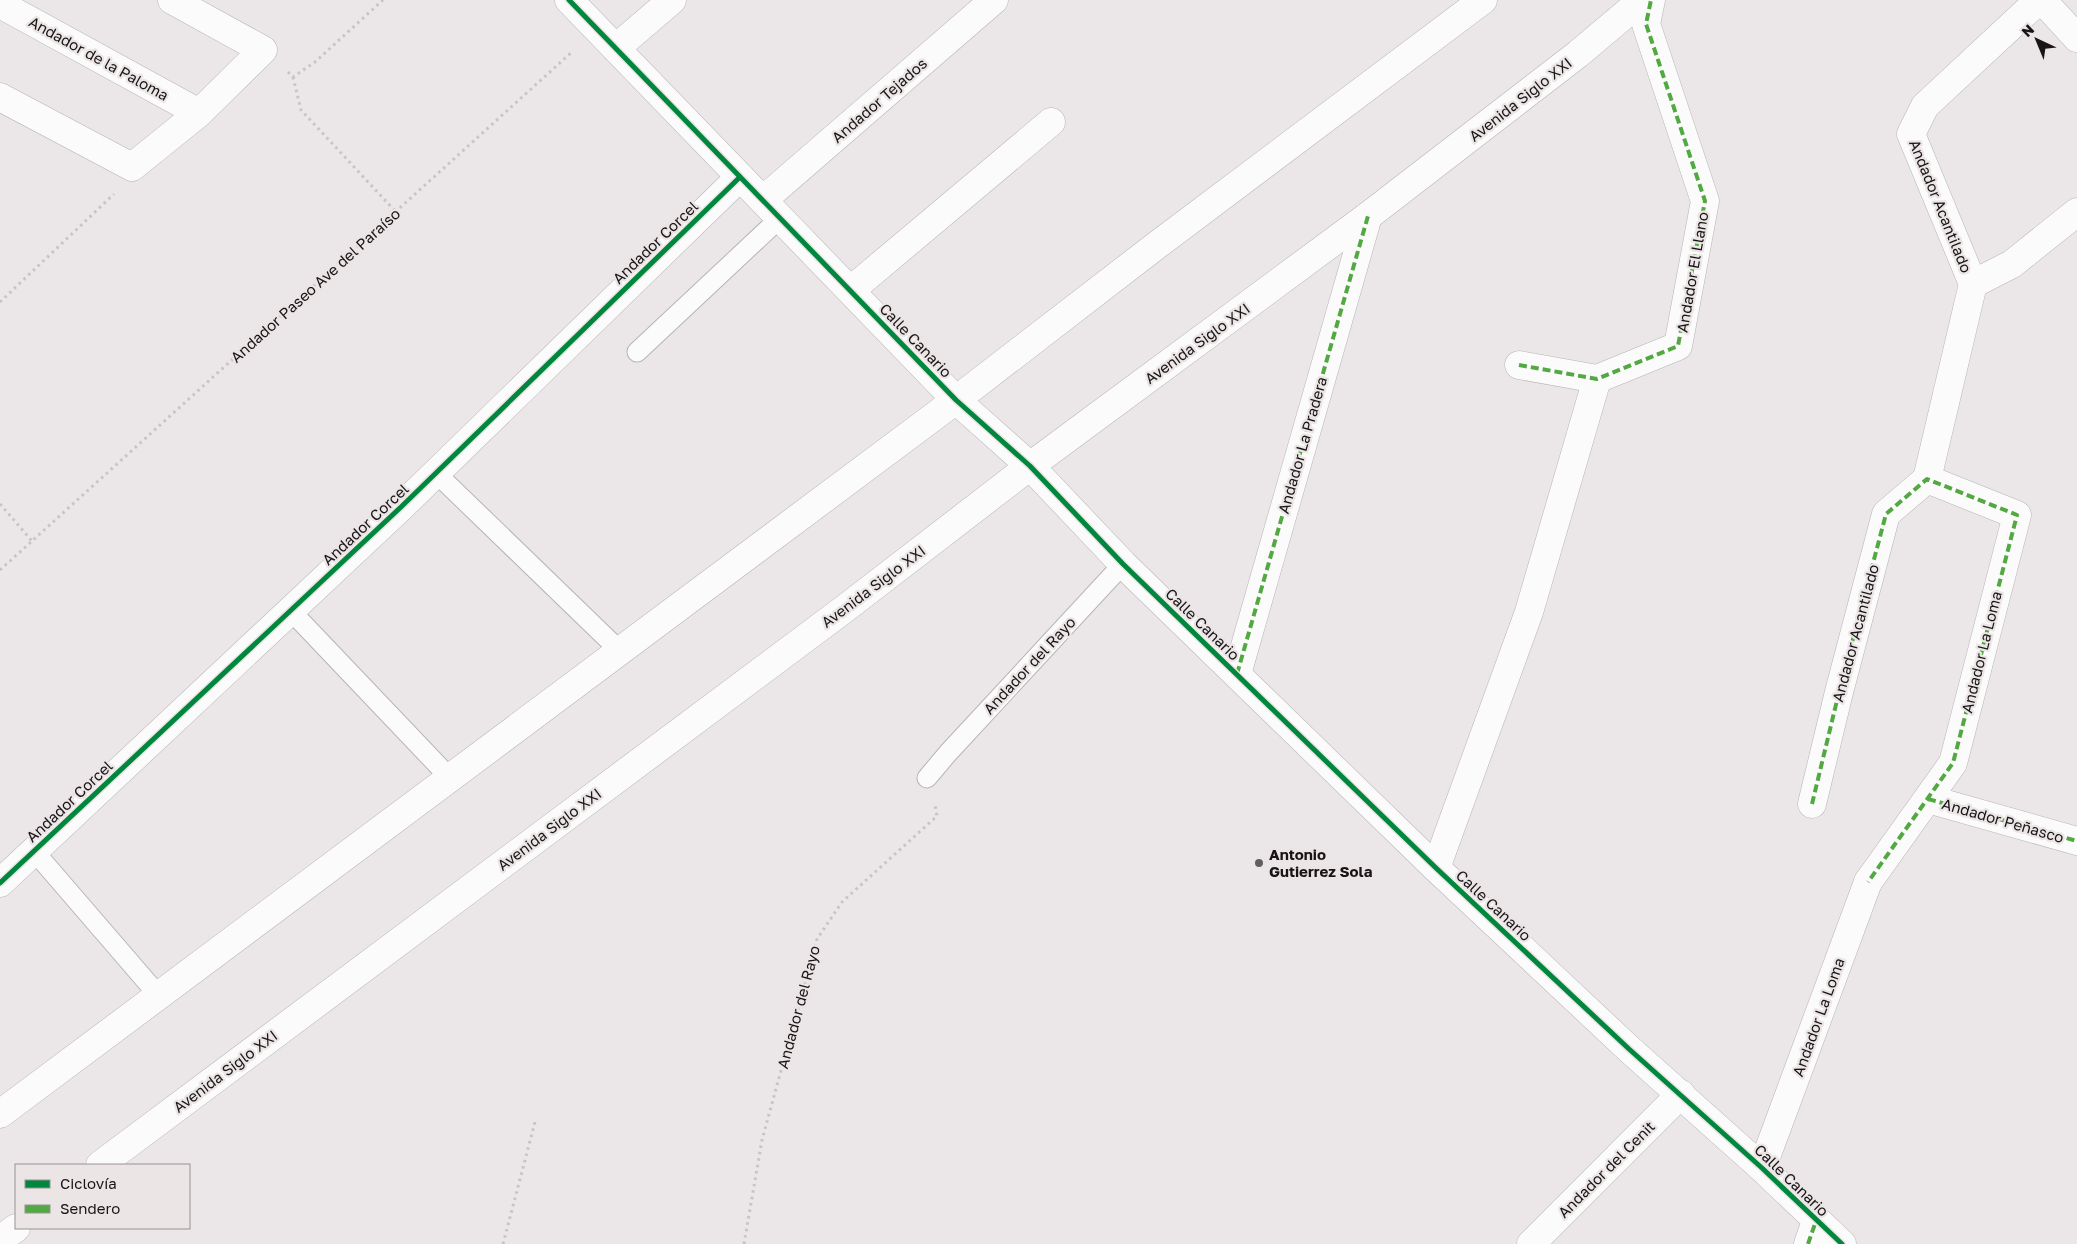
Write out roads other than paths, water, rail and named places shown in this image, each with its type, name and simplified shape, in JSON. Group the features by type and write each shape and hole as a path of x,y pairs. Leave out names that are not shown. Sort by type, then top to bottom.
{"main road":[{"path":"0,98 132,167 199,112 263,50 172,0"},
{"name":"Calle Canario","path":"569,0 956,400 1030,466 1123,564 1436,868 1629,1050 1681,1094 1762,1168 1812,1232 1842,1244"},
{"path":"616,48 672,0"},
{"name":"Andador Tejados","path":"771,209 994,0"},
{"path":"0,1114 956,400 1157,245 1483,0"},
{"name":"Avenida Siglo XXI","path":"101,1164 842,610 1030,466 1368,216 1578,54 1642,0"},
{"name":"Andador El Llano","path":"1597,380 1678,346 1704,201 1646,24 1651,0"},
{"path":"2040,0 2077,38"},
{"name":"Andador Acantilado","path":"1973,284 1911,134 1925,106 2040,0"},
{"name":"Andador de la Paloma","path":"0,4 199,112"},
{"path":"851,290 1051,122"},
{"name":"Andador Corcel","path":"0,883 436,473 740,177"},
{"path":"1927,479 1973,284 2012,264 2077,212"},
{"name":"Andador La Pradera","path":"1237,674 1368,216"},
{"path":"1436,868 1529,612 1597,380 1519,365"},
{"name":"Andador Acantilado","path":"1812,804 1838,692 1886,514 1927,479"},
{"name":"Andador La Loma","path":"1762,1168 1868,882 1953,763 2017,515 1927,479"},
{"name":"Andador Peñasco","path":"1928,799 2077,841"},
{"name":"Andador del Cenit","path":"1531,1244 1681,1094"},
{"path":"0,1240 15,1229"}],"lane":[{"path":"637,352 771,209"},
{"path":"436,473 620,651"},
{"name":"Andador del Rayo","path":"927,778 1123,564"},
{"path":"291,611 450,778"},
{"path":"34,851 159,996"}],"place":[{"name":"Antonio Gutierrez Sola","path":"1259,863"}]}
